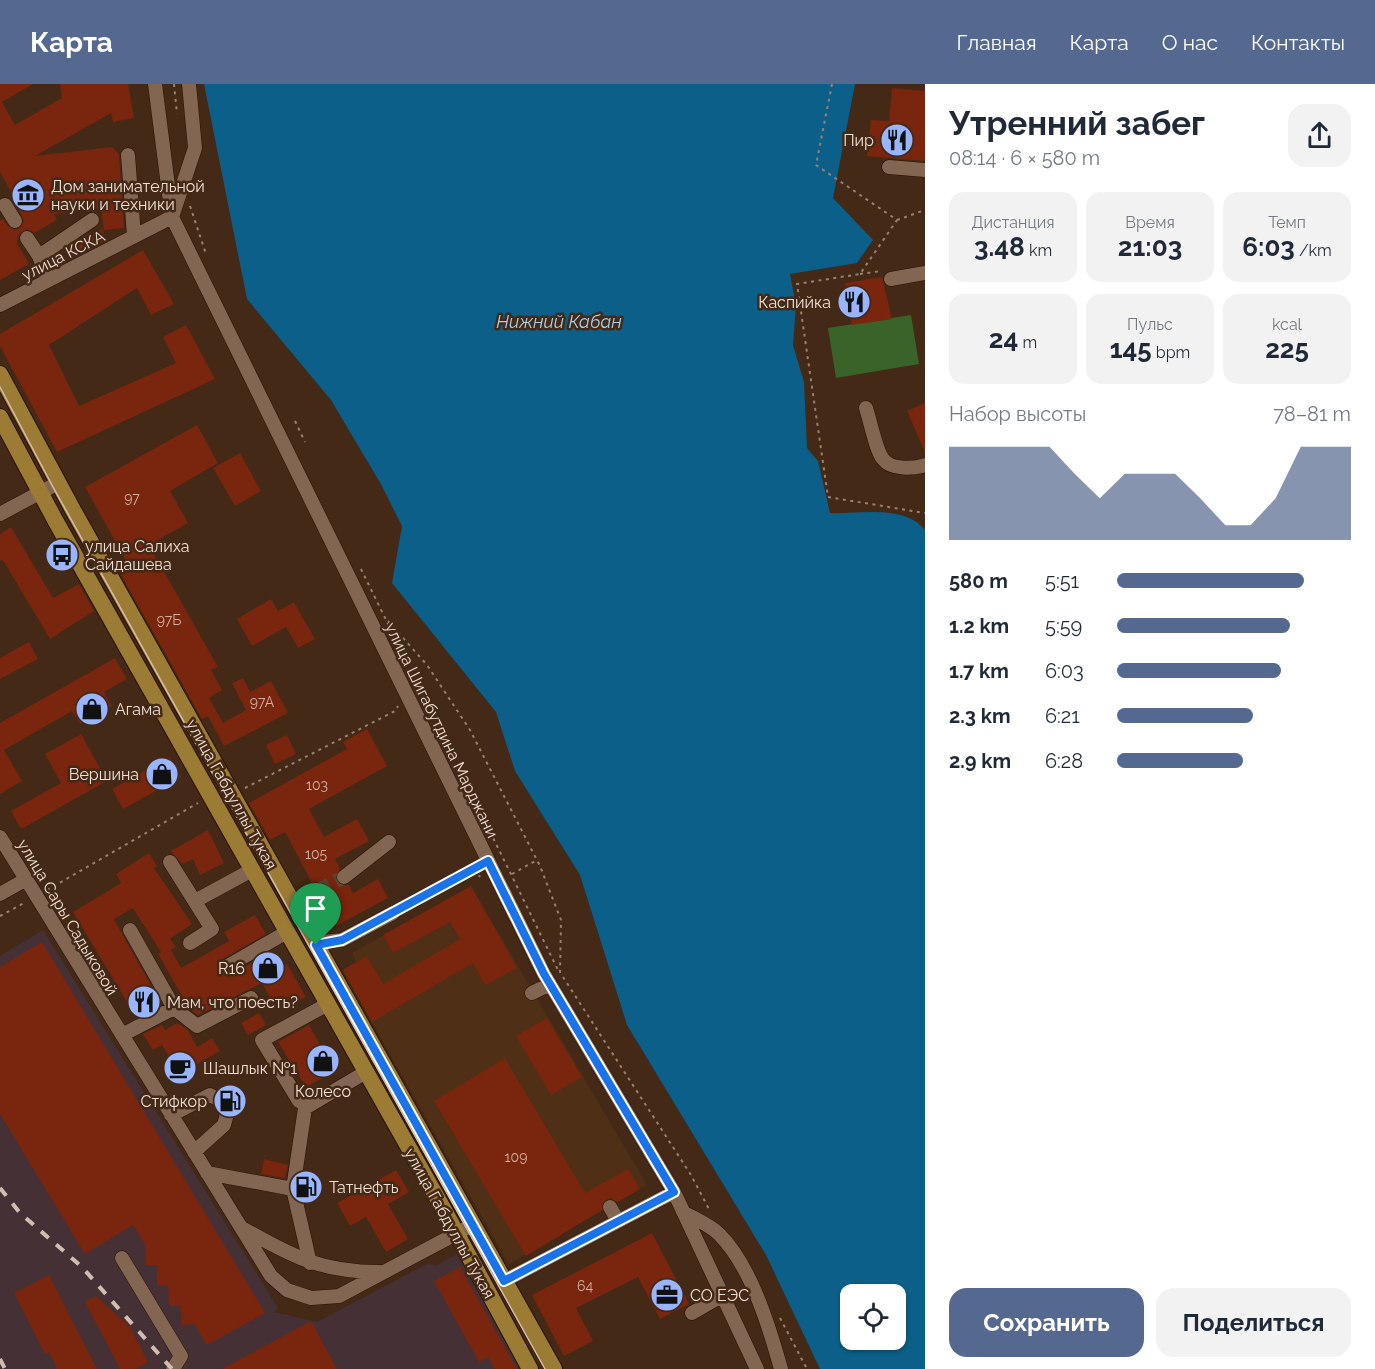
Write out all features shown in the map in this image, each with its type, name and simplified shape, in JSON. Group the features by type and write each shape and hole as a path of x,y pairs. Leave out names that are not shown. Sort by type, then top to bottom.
{"main road":[{"name":"улица Габдуллы Тукая","path":"0,374 58,483 554,1369"},
{"name":"улица Габдуллы Тукая","path":"0,417 328,1004 362,1075 456,1235 530,1369"}],"street":[{"name":"улица Шигабутдина Марджани","path":"155,84 172,217 405,694 550,984 674,1192 757,1369"},
{"path":"172,217 195,148 189,84"},
{"path":"128,155 134,236"},
{"path":"889,167 925,170"},
{"path":"5,205 15,221"},
{"name":"улица КСКА","path":"0,305 172,217"},
{"path":"39,256 92,220"},
{"path":"27,238 39,256 48,280"},
{"path":"891,279 925,273"},
{"path":"866,408 883,459 892,465 907,468 925,465"},
{"path":"0,514 58,483"},
{"name":"улица Сары Садыковой","path":"0,837 271,1276 287,1290 311,1298 339,1296 472,1225"},
{"path":"344,877 389,842"},
{"path":"170,862 212,929 190,943"},
{"path":"195,901 252,870"},
{"path":"0,894 25,880"},
{"path":"293,904 317,891"},
{"path":"316,945 342,940 393,913"},
{"path":"130,930 174,1008 197,1026 251,998"},
{"path":"226,967 287,932"},
{"path":"532,993 550,984"},
{"path":"328,1004 262,1040 300,1101 362,1075"},
{"path":"122,1035 174,1008"},
{"path":"310,1263 293,1189 305,1108 362,1075"},
{"path":"171,1115 210,1095 219,1100 227,1114 224,1125 194,1152"},
{"path":"207,1173 293,1189"},
{"path":"504,1281 674,1192"},
{"path":"610,1207 618,1221"},
{"path":"683,1212 717,1232 736,1254 770,1330 781,1369"},
{"name":"улица Сары Садыковой","path":"242,1228 310,1263 347,1272 383,1272"},
{"path":"122,1258 181,1356 173,1369"},
{"path":"692,1313 723,1296"}],"path":[{"path":"174,84 178,119"},
{"path":"832,84 816,165 897,220"},
{"path":"184,178 193,221 206,254"},
{"path":"925,210 897,220 860,274 797,284 828,497 925,513"},
{"path":"295,421 305,442"},
{"path":"292,435 300,432"},
{"path":"357,561 560,973 691,1175 714,1220"},
{"path":"386,619 427,665 470,730 537,860 561,920 560,973"},
{"path":"237,792 395,711 405,694"},
{"path":"0,916 204,800"},
{"path":"512,874 537,860"},
{"path":"393,913 488,861"},
{"path":"778,1314 807,1369"}],"shaded area":[{"path":"471,886 647,1185 509,1264 342,970 356,962 352,953"},
{"path":"43,930 278,1308 274,1312 317,1322 427,1264 437,1265 457,1254 522,1369 0,1369 0,956"}],"green space":[{"path":"911,315 919,364 836,378 828,328"}],"water":[{"name":"Нижний Кабан","path":"204,84 855,84 833,198 873,240 857,263 790,274 796,306 793,345 804,382 807,448 818,461 830,513 894,513 916,522 925,530 925,1369 820,1369 766,1255 627,1025 580,875 515,771 496,712 392,583 402,526 382,486 331,400 247,299"}],"building":[{"path":"0,84 33,84 2,102 15,125 62,98 60,84 128,84 134,118 113,122 111,113 35,156 112,147 119,154 124,228 104,230 101,209 54,214 57,220 34,233 27,229 19,234 17,243 29,264 0,280 0,221 3,219 15,230 20,228 24,221 19,210 21,209 0,172"},
{"name":"Пир","path":"892,88 925,91 925,161 867,156 871,120 889,121"},
{"path":"102,229 107,240 77,255 72,244"},
{"path":"143,250 174,304 151,315 137,288 49,345 79,406 176,363 163,337 186,325 215,379 57,452 0,346 0,334"},
{"path":"882,277 892,319 852,325 845,283"},
{"path":"925,403 925,452 907,411"},
{"path":"197,425 218,463 170,491 188,523 149,545 218,667 211,670 222,690 209,698 223,723 246,710 232,683 243,678 250,692 271,681 288,713 224,746 208,716 202,719 120,573 130,568 85,487"},
{"path":"240,453 261,491 235,506 213,468"},
{"path":"11,527 53,598 79,584 94,611 50,639 3,560 0,561 0,534"},
{"path":"271,599 278,611 294,602 315,639 298,648 286,627 252,646 237,619"},
{"path":"29,642 38,659 0,679 0,658"},
{"path":"115,658 127,679 104,692 112,706 80,724 72,711 4,750 22,781 0,794 0,723"},
{"path":"367,729 387,766 309,809 324,837 357,819 369,841 335,859 340,869 335,879 340,885 349,885 353,893 378,879 388,898 336,926 321,899 326,892 325,886 318,882 312,883 285,832 270,840 249,803 347,749 343,742"},
{"path":"81,734 107,781 21,829 11,811 61,783 45,754"},
{"path":"287,735 296,754 275,764 266,745"},
{"path":"170,757 181,777 123,809 112,789"},
{"path":"208,830 224,863 200,875 193,859 182,864 171,851"},
{"path":"149,853 157,866 154,868 192,924 170,939 176,947 171,950 181,968 229,941 224,932 255,915 266,934 221,960 217,966 219,972 230,975 269,953 278,969 287,964 306,997 277,1011 262,983 198,1015 189,1008 158,954 161,952 133,908 114,919 158,998 149,1004 153,1009 136,1017 73,912 121,883 116,874"},
{"path":"471,886 517,968 485,985 473,963 372,1022 343,970 367,956 383,984 460,939 450,922 393,953 383,935"},
{"path":"42,942 265,1313 207,1345 194,1324 182,1325 180,1306 169,1306 168,1285 157,1286 157,1265 146,1265 145,1244 133,1225 85,1254 0,1114 0,967"},
{"path":"259,1013 266,1025 248,1035 241,1023"},
{"path":"547,1018 582,1077 551,1095 516,1036"},
{"path":"177,1023 188,1030 197,1047 212,1038 220,1051 180,1074 162,1045 153,1050 143,1034 162,1025 165,1030"},
{"path":"309,1025 335,1071 306,1087 278,1042"},
{"path":"505,1058 585,1193 628,1169 640,1189 618,1202 611,1198 605,1200 602,1210 526,1256 434,1101"},
{"path":"264,1159 288,1165 285,1178 261,1174"},
{"path":"396,1170 409,1192 388,1204 408,1239 386,1252 366,1217 350,1226 337,1203"},
{"path":"314,1174 322,1190 305,1199 304,1179"},
{"path":"652,1233 689,1304 660,1319 638,1277 576,1308 593,1341 564,1356 532,1295"},
{"path":"460,1267 517,1369 495,1369 488,1357 479,1362 434,1281"},
{"path":"49,1275 97,1369 57,1369 49,1352 45,1354 14,1293"},
{"path":"96,1296 130,1327 148,1362 135,1369 120,1369 85,1302"},
{"path":"311,1321 337,1369 222,1369"}],"tunnel":[{"path":"317,891 344,877"}],"tram line":[{"path":"0,387 53,487 545,1369"}],"railway":[{"path":"0,1188 20,1213 82,1267 172,1369"},
{"path":"0,1359 5,1369"}],"place":[{"name":"Пир","path":"897,140"},
{"name":"Дом занимательной науки и техники","path":"28,195"},
{"name":"Каспийка","path":"854,302"},
{"name":"улица Салиха Сайдашева","path":"62,555"},
{"name":"Агама","path":"92,709"},
{"name":"Вершина","path":"162,774"},
{"name":"R16","path":"268,968"},
{"name":"Мам, что поесть?","path":"144,1002"},
{"name":"Колесо","path":"323,1061"},
{"name":"Шашлык №1","path":"180,1068"},
{"name":"Стифкор","path":"230,1101"},
{"name":"Татнефть","path":"306,1187"},
{"name":"СО ЕЭС","path":"667,1295"}],"route":[{"path":"488,861 544,974 674,1192 504,1281 316,945 342,940 488,861"}]}
